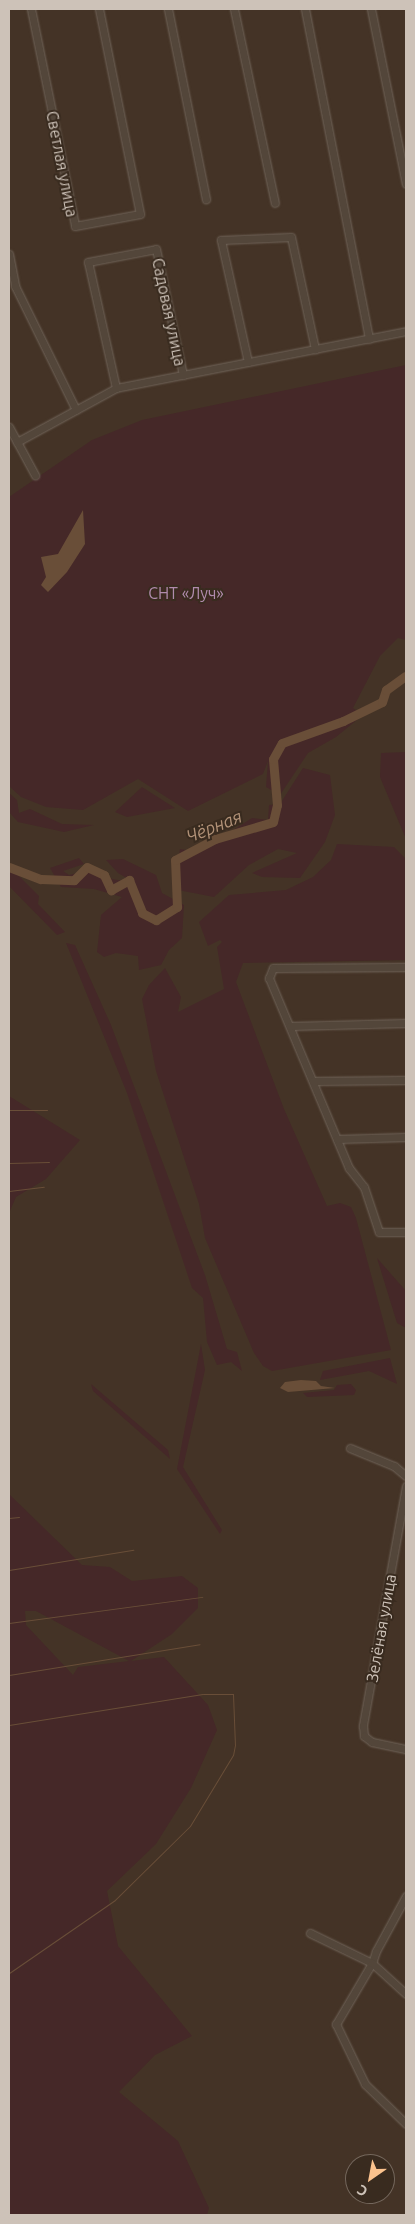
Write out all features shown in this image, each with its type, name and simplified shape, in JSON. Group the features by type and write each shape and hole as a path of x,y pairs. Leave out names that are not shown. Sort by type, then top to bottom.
{"street":[{"name":"Светлая улица","path":"31,9 74,226 140,214 99,9"},
{"path":"168,9 206,199"},
{"path":"234,9 275,203"},
{"path":"305,9 370,339"},
{"path":"371,9 406,184"},
{"path":"248,362 220,240 290,237 315,349"},
{"name":"Садовая улица","path":"116,388 88,262 156,249 183,375"},
{"path":"9,254 12,286 76,410"},
{"name":"Садовая улица","path":"17,442 116,388 406,331"},
{"path":"9,427 35,475"},
{"path":"406,967 273,968 269,978 349,1168 364,1188 380,1232 406,1232"},
{"path":"290,1026 406,1023"},
{"path":"313,1081 406,1080 406,1087"},
{"path":"337,1138 406,1137"},
{"path":"350,1448 394,1466 406,1476"},
{"name":"Зелёная улица","path":"406,1486 377,1659 363,1719 363,1732 367,1739 406,1749"},
{"path":"406,1896 376,1950 372,1963 336,2024 365,2084 406,2124"},
{"path":"310,1932 372,1963 406,1994"}],"green space":[{"name":"СНТ «Луч»","path":"406,365 406,640 398,638 380,656 353,708 363,715 336,737 308,753 280,795 266,787 268,761 263,774 188,811 138,779 83,810 46,807 21,797 9,786 9,497 92,440 142,420"},
{"path":"406,752 406,839 380,777 381,753"},
{"path":"303,768 330,775 335,815 325,842 300,878 262,877 252,873 297,853 278,849 249,865 214,897 173,889 180,849 199,852 252,818 268,820 269,805 280,804"},
{"path":"142,787 175,808 127,817 115,812"},
{"path":"9,793 17,800 19,813 30,809 62,824 94,825 64,832 18,822 9,812"},
{"path":"337,844 394,847 406,859 406,960 243,963 236,982 284,1109 327,1206 340,1203 351,1207 356,1218 391,1350 272,1371 263,1366 254,1353 205,1238 199,1204 156,1071 142,999 149,985 165,968 181,997 178,1012 224,989 217,947 222,942 220,940 208,946 199,922 229,895 286,890 313,877 331,860"},
{"path":"79,858 84,864 63,871 69,875 97,868 112,879 135,883 118,873 106,860 123,859 156,875 162,893 184,905 182,938 169,950 161,965 139,970 138,956 116,953 104,957 97,952 101,915 122,897 94,889 61,887 50,868"},
{"path":"9,866 39,896 38,904 65,932 57,935 9,886"},
{"path":"66,943 75,945 111,1025 205,1275 227,1349 237,1352 242,1371 231,1362 217,1365 207,1342 203,1298 192,1288 127,1093"},
{"path":"9,1096 80,1140 46,1179 16,1197 9,1213"},
{"path":"377,1258 406,1291 406,1328 397,1323"},
{"path":"201,1344 205,1370 183,1467 222,1530 220,1534 177,1469"},
{"path":"390,1358 397,1384 369,1371 320,1380 323,1371"},
{"path":"91,1384 168,1450 170,1459 93,1391"},
{"path":"351,1384 356,1390 354,1395 307,1397 303,1393 334,1390 337,1385"},
{"path":"9,1494 82,1565 110,1567 132,1581 182,1576 198,1588 198,1608 172,1634 131,1661 164,1657 208,1705 217,1730 191,1788 156,1844 107,1891 118,1946 192,2036 155,2055 119,2092 178,2141 209,2208 207,2215 9,2215","holes":["25,1611 36,1611 129,1661 78,1667 73,1675 26,1625"]}],"shaded area":[{"path":"83,510 85,544 67,572 48,592 41,585 46,577 41,557 58,554"},
{"path":"316,1381 321,1386 335,1388 288,1392 280,1388 285,1382"}],"waterway":[{"name":"Чёрная","path":"9,867 41,879 74,880 87,867 104,875 111,890 129,880 142,913 156,920 177,907 175,860 215,839 273,822 277,805 273,759 282,743 343,721 382,702 386,690 405,676"},
{"path":"9,1110 47,1110"},
{"path":"9,1163 49,1162"},
{"path":"9,1191 44,1187"},
{"path":"9,1518 19,1517"},
{"path":"9,1570 133,1550"},
{"path":"9,1623 202,1597"},
{"path":"9,1675 200,1644"},
{"path":"9,1725 203,1694 233,1694 235,1745 233,1755 190,1826 115,1900 9,1973"}]}
